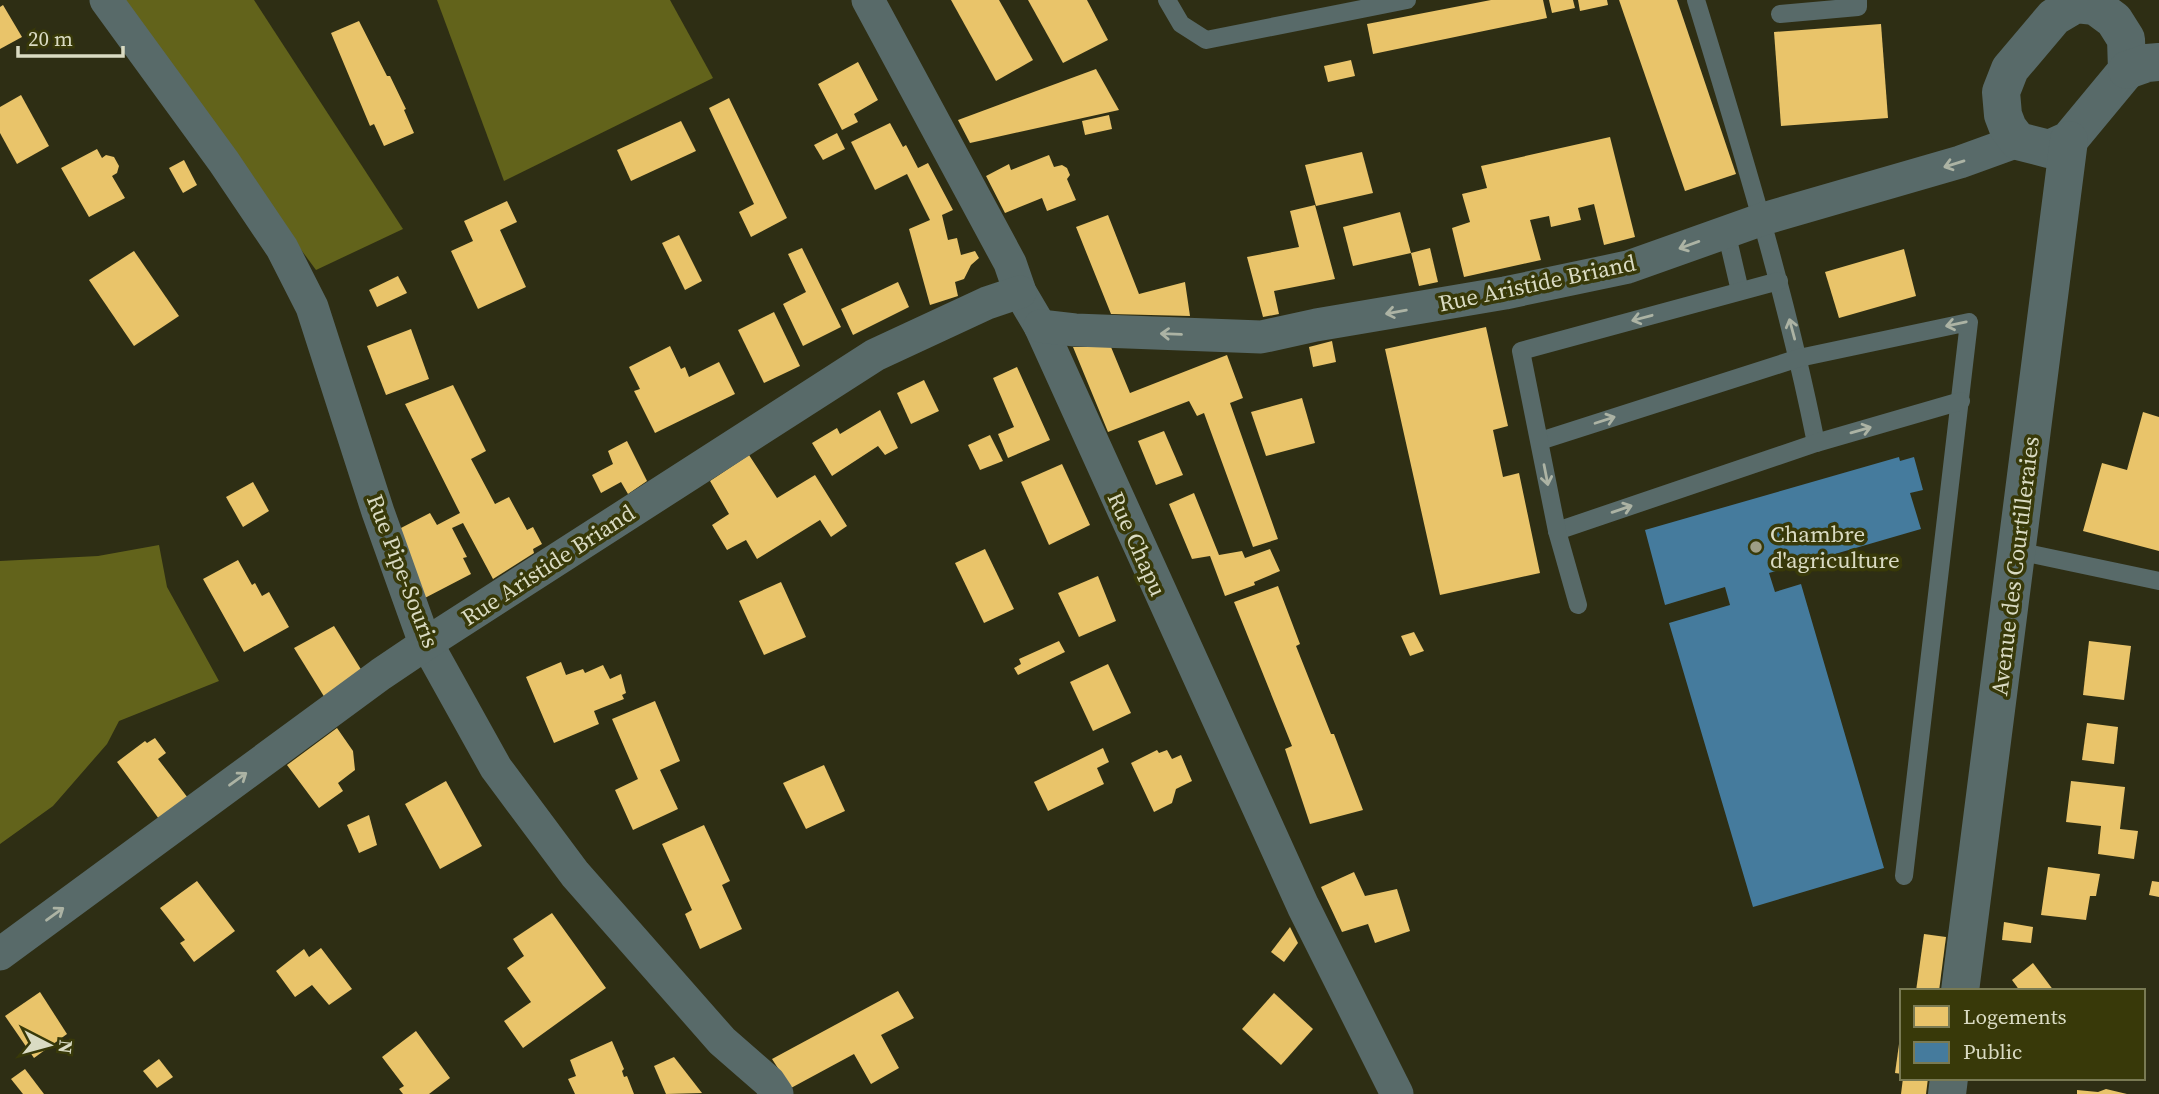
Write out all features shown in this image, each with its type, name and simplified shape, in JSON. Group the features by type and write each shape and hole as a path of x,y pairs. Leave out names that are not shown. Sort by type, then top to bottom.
{"street":[{"name":"Rue Pipe-Souris","path":"106,0 268,227 282,248 312,307 378,512 427,643 496,768 575,874 722,1041 769,1082 776,1094"},
{"name":"Rue Chapu","path":"868,0 1010,263 1020,292 1040,326 1303,906 1397,1094"},
{"path":"2095,3 2114,20 2143,66 2069,140 2049,149 2018,141 2003,116 2001,92 2010,69 2054,17 2076,4 2095,3"},
{"name":"Avenue des Courtilleraies","path":"1960,989 2069,140"},
{"name":"Rue Aristide Briand","path":"1040,326 1076,330 1261,337 1505,293 1628,267 1763,219 1960,162 2018,141"},
{"name":"Rue Aristide Briand","path":"0,954 427,643 875,355 987,303 1020,292"}],"lane":[{"path":"1167,0 1181,24 1206,40 1407,0"},
{"path":"1696,0 1763,219 1799,358 1816,443"},
{"path":"1780,14 1858,7 1858,0"},
{"path":"1726,232 1740,291"},
{"path":"1578,605 1557,531 1521,351 1779,281"},
{"path":"1540,441 1799,358 1969,322 1904,876"},
{"path":"1557,531 1816,443 1961,401"},
{"path":"2017,551 2159,581"}],"shaded area":[{"path":"117,0 254,0 403,229 316,270"},
{"path":"437,0 670,0 713,78 504,181"},
{"path":"159,545 167,587 219,681 119,721 107,744 53,806 0,844 0,561 98,556"}],"building: Logements":[{"path":"951,0 999,0 1033,60 996,81"},
{"path":"1028,0 1087,0 1108,40 1063,63"},
{"path":"1491,0 1543,0 1547,18 1373,54 1367,24"},
{"path":"1549,0 1573,0 1575,8 1552,13"},
{"path":"1578,0 1607,0 1608,5 1580,11"},
{"path":"1619,0 1677,0 1736,174 1685,191"},
{"path":"3,5 22,37 0,49 0,7"},
{"path":"359,21 387,76 390,76 414,133 384,146 374,124 370,126 331,33"},
{"path":"1881,24 1888,118 1781,126 1774,32"},
{"path":"1351,60 1355,76 1328,82 1324,66"},
{"path":"858,62 878,100 854,114 858,122 842,130 818,84"},
{"path":"1096,69 1119,110 970,143 958,120"},
{"path":"21,95 49,146 17,164 0,133 0,107"},
{"path":"729,98 787,218 751,237 739,212 754,204 709,108"},
{"path":"1109,115 1112,129 1085,135 1082,121"},
{"path":"681,121 696,151 631,181 617,150"},
{"path":"890,123 918,168 928,163 953,210 942,215 948,240 957,238 961,255 975,251 979,258 971,265 964,279 955,282 958,296 930,305 909,229 930,220 907,174 875,190 851,142"},
{"path":"837,133 845,149 823,160 814,145"},
{"path":"1610,137 1635,237 1604,245 1594,204 1578,208 1581,220 1551,227 1549,216 1530,220 1541,260 1464,277 1452,228 1470,222 1462,194 1487,188 1481,166"},
{"path":"97,149 102,158 106,155 114,157 119,166 117,173 112,176 125,198 89,217 61,168"},
{"path":"1362,152 1373,193 1316,206 1305,165"},
{"path":"1049,155 1054,167 1062,165 1067,168 1070,175 1067,179 1076,200 1047,211 1042,198 1005,213 986,176 1009,164 1011,170"},
{"path":"184,160 197,185 183,193 169,168"},
{"path":"507,201 517,222 500,230 526,287 478,309 451,251 473,241 464,221"},
{"path":"1315,205 1335,279 1274,291 1279,314 1263,317 1247,257 1299,247 1290,211"},
{"path":"1400,212 1411,253 1353,266 1343,227"},
{"path":"1108,215 1139,294 1185,282 1190,316 1111,314 1076,227"},
{"path":"679,235 702,281 685,290 662,243"},
{"path":"802,248 841,327 803,346 783,304 806,292 788,254"},
{"path":"1430,248 1438,282 1419,286 1411,253"},
{"path":"1904,249 1916,296 1839,318 1825,272"},
{"path":"134,251 179,316 134,346 89,280"},
{"path":"398,276 407,293 377,307 369,290"},
{"path":"898,282 909,307 853,335 841,309"},
{"path":"774,312 800,366 764,383 738,330"},
{"path":"1486,327 1508,426 1493,430 1503,477 1519,473 1540,573 1440,595 1385,349"},
{"path":"411,329 429,379 386,395 367,346"},
{"path":"1332,341 1336,362 1313,367 1309,347"},
{"path":"670,346 681,369 685,367 689,377 719,362 735,394 655,433 634,391 640,389 629,367"},
{"path":"1073,347 1111,347 1130,393 1227,355 1243,398 1230,403 1278,539 1253,547 1204,413 1197,416 1189,401 1108,432"},
{"path":"1017,367 1050,440 1008,458 998,434 1014,427 993,378"},
{"path":"924,380 939,411 911,424 897,393"},
{"path":"453,385 486,451 471,459 495,504 509,497 527,530 533,527 542,544 533,549 534,553 493,579 463,523 452,528 467,557 463,558 471,574 421,600 399,529 430,513 437,525 460,513 405,404"},
{"path":"1302,398 1315,443 1266,456 1251,412"},
{"path":"880,410 898,448 885,455 878,446 832,476 812,443 837,428 840,434"},
{"path":"2143,412 2159,417 2159,551 2083,531 2102,463 2127,470"},
{"path":"1164,431 1183,475 1156,485 1138,441"},
{"path":"990,435 1003,461 980,470 968,445"},
{"path":"627,441 647,481 628,494 621,482 601,493 592,475 613,464 608,451"},
{"path":"749,455 777,498 815,475 847,526 831,537 820,520 757,559 746,540 727,550 712,525 729,514 710,481"},
{"path":"1062,464 1090,525 1049,545 1021,482"},
{"path":"253,482 269,511 243,527 226,497"},
{"path":"1194,493 1219,555 1242,551 1245,558 1270,549 1280,571 1254,582 1255,585 1225,596 1210,556 1192,559 1169,504"},
{"path":"985,549 1014,609 984,623 955,563"},
{"path":"238,560 252,585 255,583 262,596 269,592 289,627 244,652 203,579"},
{"path":"1098,576 1116,621 1079,637 1058,593"},
{"path":"781,582 806,637 764,655 739,601"},
{"path":"1278,586 1300,644 1296,646 1363,810 1310,824 1285,749 1292,746 1234,602"},
{"path":"334,626 362,671 325,698 294,648"},
{"path":"1414,632 1424,651 1410,656 1401,636"},
{"path":"1059,641 1065,652 1018,675 1014,668 1021,664 1019,659"},
{"path":"2089,641 2131,646 2124,700 2083,695"},
{"path":"561,662 566,675 583,669 585,673 603,665 610,679 621,674 626,693 622,695 624,699 594,711 599,724 554,743 526,677"},
{"path":"1108,664 1131,713 1093,731 1070,682"},
{"path":"655,701 680,761 660,770 678,809 633,830 615,790 638,779 612,719"},
{"path":"2087,723 2118,727 2114,764 2082,760"},
{"path":"337,728 353,751 355,770 338,783 343,791 319,808 287,765"},
{"path":"155,738 166,753 158,759 188,798 159,819 117,762 145,741 147,743"},
{"path":"1103,748 1109,762 1097,768 1104,784 1048,811 1034,782"},
{"path":"1157,750 1159,753 1167,750 1172,759 1181,755 1192,781 1176,789 1172,803 1154,812 1131,763"},
{"path":"824,765 845,811 806,829 783,783"},
{"path":"446,781 482,846 440,869 405,804"},
{"path":"2071,781 2125,787 2120,829 2138,831 2134,859 2098,854 2101,826 2066,822"},
{"path":"369,815 377,845 359,853 347,825"},
{"path":"704,825 730,881 722,885 742,929 700,949 685,914 692,910 662,844"},
{"path":"2048,867 2100,874 2096,896 2090,896 2086,920 2041,915"},
{"path":"1354,872 1365,896 1397,889 1410,931 1375,943 1368,924 1342,932 1321,887"},
{"path":"197,881 235,931 194,962 180,943 185,940 160,908"},
{"path":"2152,881 2159,882 2159,897 2149,895"},
{"path":"552,913 606,988 523,1048 504,1021 531,1002 507,968 524,956 513,939"},
{"path":"2004,922 2033,927 2031,943 2002,940"},
{"path":"1290,927 1298,943 1284,962 1271,952"},
{"path":"1924,934 1946,937 1939,989 1916,989"},
{"path":"321,948 352,989 329,1005 312,985 295,997 276,971 304,949 309,957"},
{"path":"2033,963 2052,989 2019,989 2012,980"},
{"path":"898,991 914,1018 881,1035 899,1068 871,1084 854,1054 791,1088 772,1059"},
{"path":"40,992 67,1034 34,1058 5,1016"},
{"path":"1274,993 1313,1029 1281,1065 1242,1029"},
{"path":"416,1031 450,1078 429,1094 403,1094 399,1089 404,1086 382,1057"},
{"path":"1900,1037 1900,1074 1895,1073"},
{"path":"612,1041 624,1069 624,1077 627,1076 634,1094 575,1094 568,1079 576,1076 570,1060"},
{"path":"674,1057 702,1093 666,1094 654,1066"},
{"path":"159,1059 173,1077 157,1088 143,1071"},
{"path":"25,1069 44,1094 23,1094 11,1079"},
{"path":"1903,1080 1928,1080 1926,1094 1901,1094"},
{"path":"2106,1089 2127,1094 2077,1094 2077,1090 2098,1092"}],"building: Public":[{"path":"1899,457 1900,461 1914,457 1923,490 1910,493 1921,529 1769,573 1775,592 1801,584 1884,868 1753,907 1669,623 1730,605 1725,587 1665,605 1645,530"}],"place":[{"name":"Chambre d'agriculture","path":"1756,547"}]}
